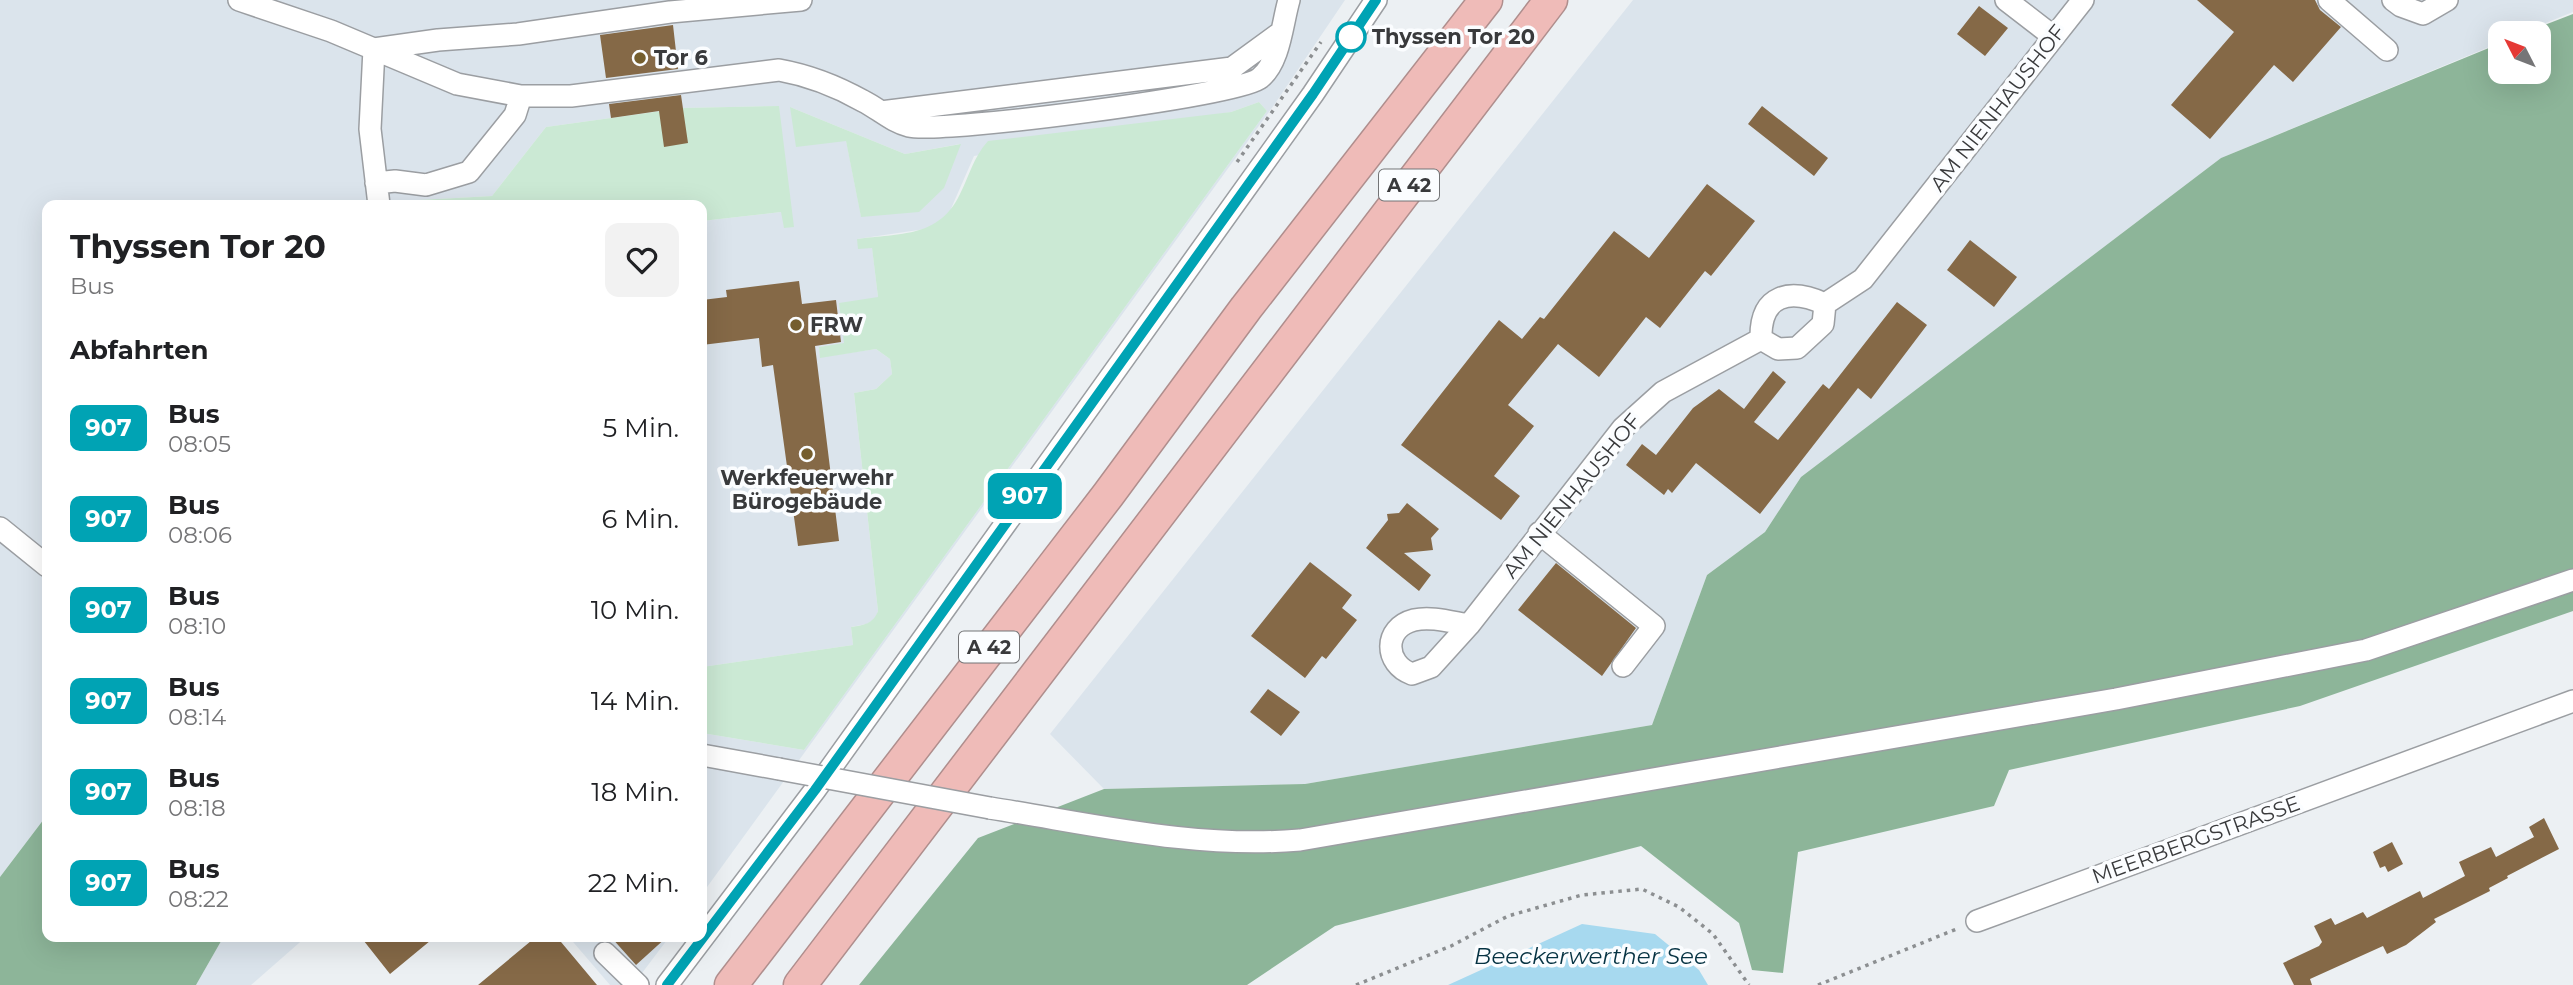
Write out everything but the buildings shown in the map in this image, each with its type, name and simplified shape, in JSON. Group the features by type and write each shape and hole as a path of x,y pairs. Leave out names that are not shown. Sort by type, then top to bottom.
{"highway":[{"name":"A 42","path":"731,985 1108,495 1246,308 1486,0"},
{"name":"A 42","path":"800,985 1551,0"}],"street":[{"path":"239,0 331,31 457,84 521,96 571,96 779,70 801,74 862,100 881,112 1232,68 1280,33 1289,0"},
{"path":"374,49 438,40 519,34 670,12 801,0"},
{"path":"707,932 815,790 1305,105 1376,0"},
{"path":"2006,0 2054,37"},
{"name":"AM NIENHAUSHOF","path":"1825,304 1863,279 2083,0"},
{"path":"2329,0 2387,50"},
{"path":"2393,0 2400,6 2423,14 2447,0"},
{"path":"374,49 370,129 378,200"},
{"path":"376,183 395,181 426,185 470,172 515,115 521,96"},
{"path":"1803,294 1825,304 1823,324 1797,348 1778,349 1761,339 1760,320 1769,306 1784,297 1803,294"},
{"name":"AM NIENHAUSHOF","path":"1469,625 1623,428 1663,392 1761,339"},
{"path":"0,528 42,562"},
{"path":"1539,533 1654,626 1623,666"},
{"path":"707,756 990,808 1211,843 1255,844 1300,840 2102,701 2366,650 2573,580"},
{"name":"MEERBERGSTRASSE","path":"1977,921 2573,701"},
{"path":"667,985 700,942"},
{"path":"605,953 638,985"}],"path":[{"path":"1356,985 1451,946 1508,916 1582,895 1642,889 1679,907 1713,934 1749,985"},
{"path":"1820,985 1977,921"}],"shaded area":[{"path":"0,0 1345,0 1274,105 707,887 707,734 804,750 1267,111 1259,102 1231,112 974,156 950,211 932,228 857,239 872,247 878,297 844,344 819,347 821,357 876,349 890,359 892,374 876,389 854,393 878,611 875,619 867,624 851,627 853,645 707,666 707,220 781,212 779,106 683,108 546,127 492,196 419,200 42,200 42,822 0,877","holes":["790,107 905,154 960,144 861,216 846,140"]},
{"path":"1633,0 2573,0 2573,12 2551,21 2488,21 2488,47 2221,158 1801,477 1765,532 1707,575 1652,725 1305,784 1104,789 1050,734"},
{"path":"221,942 300,942 251,985 196,985"},
{"path":"573,942 665,942 633,985 610,985"}],"green space":[{"path":"2573,14 2573,611 2300,706 2009,770 1994,806 1798,852 1783,973 1752,970 1739,923 1641,846 1335,926 1247,985 859,985 978,838 1104,789 1305,784 1652,725 1707,575 1765,532 1801,477 2221,158 2488,48 2488,84 2552,84 2552,22"},
{"path":"1259,102 1267,111 804,750 707,734 707,666 853,645 851,627 871,621 878,611 854,393 876,389 892,374 890,359 876,349 820,358 819,347 844,343 839,303 878,297 872,248 858,249 857,239 917,231 941,219 960,194 975,160 988,141 1231,112"},
{"path":"779,106 794,227 784,228 781,212 707,220 707,200 419,200 492,196 546,127 683,108"},
{"path":"790,107 905,154 961,144 944,188 919,212 861,217 846,141 796,147"},
{"path":"42,822 42,942 221,942 196,985 0,985 0,877"}],"water":[{"name":"Beeckerwerther See","path":"1582,924 1655,934 1699,970 1708,985 1448,985"}],"bus line":[{"name":"907","path":"707,932 815,790 1313,94 1376,0"},
{"name":"907","path":"667,985 700,942"}],"place":[{"name":"Thyssen Tor 20","path":"1351,37"},
{"name":"Tor 6","path":"640,58"},
{"name":"FRW","path":"796,325"},
{"name":"Werkfeuerwehr Bürogebäude","path":"807,454"}]}
